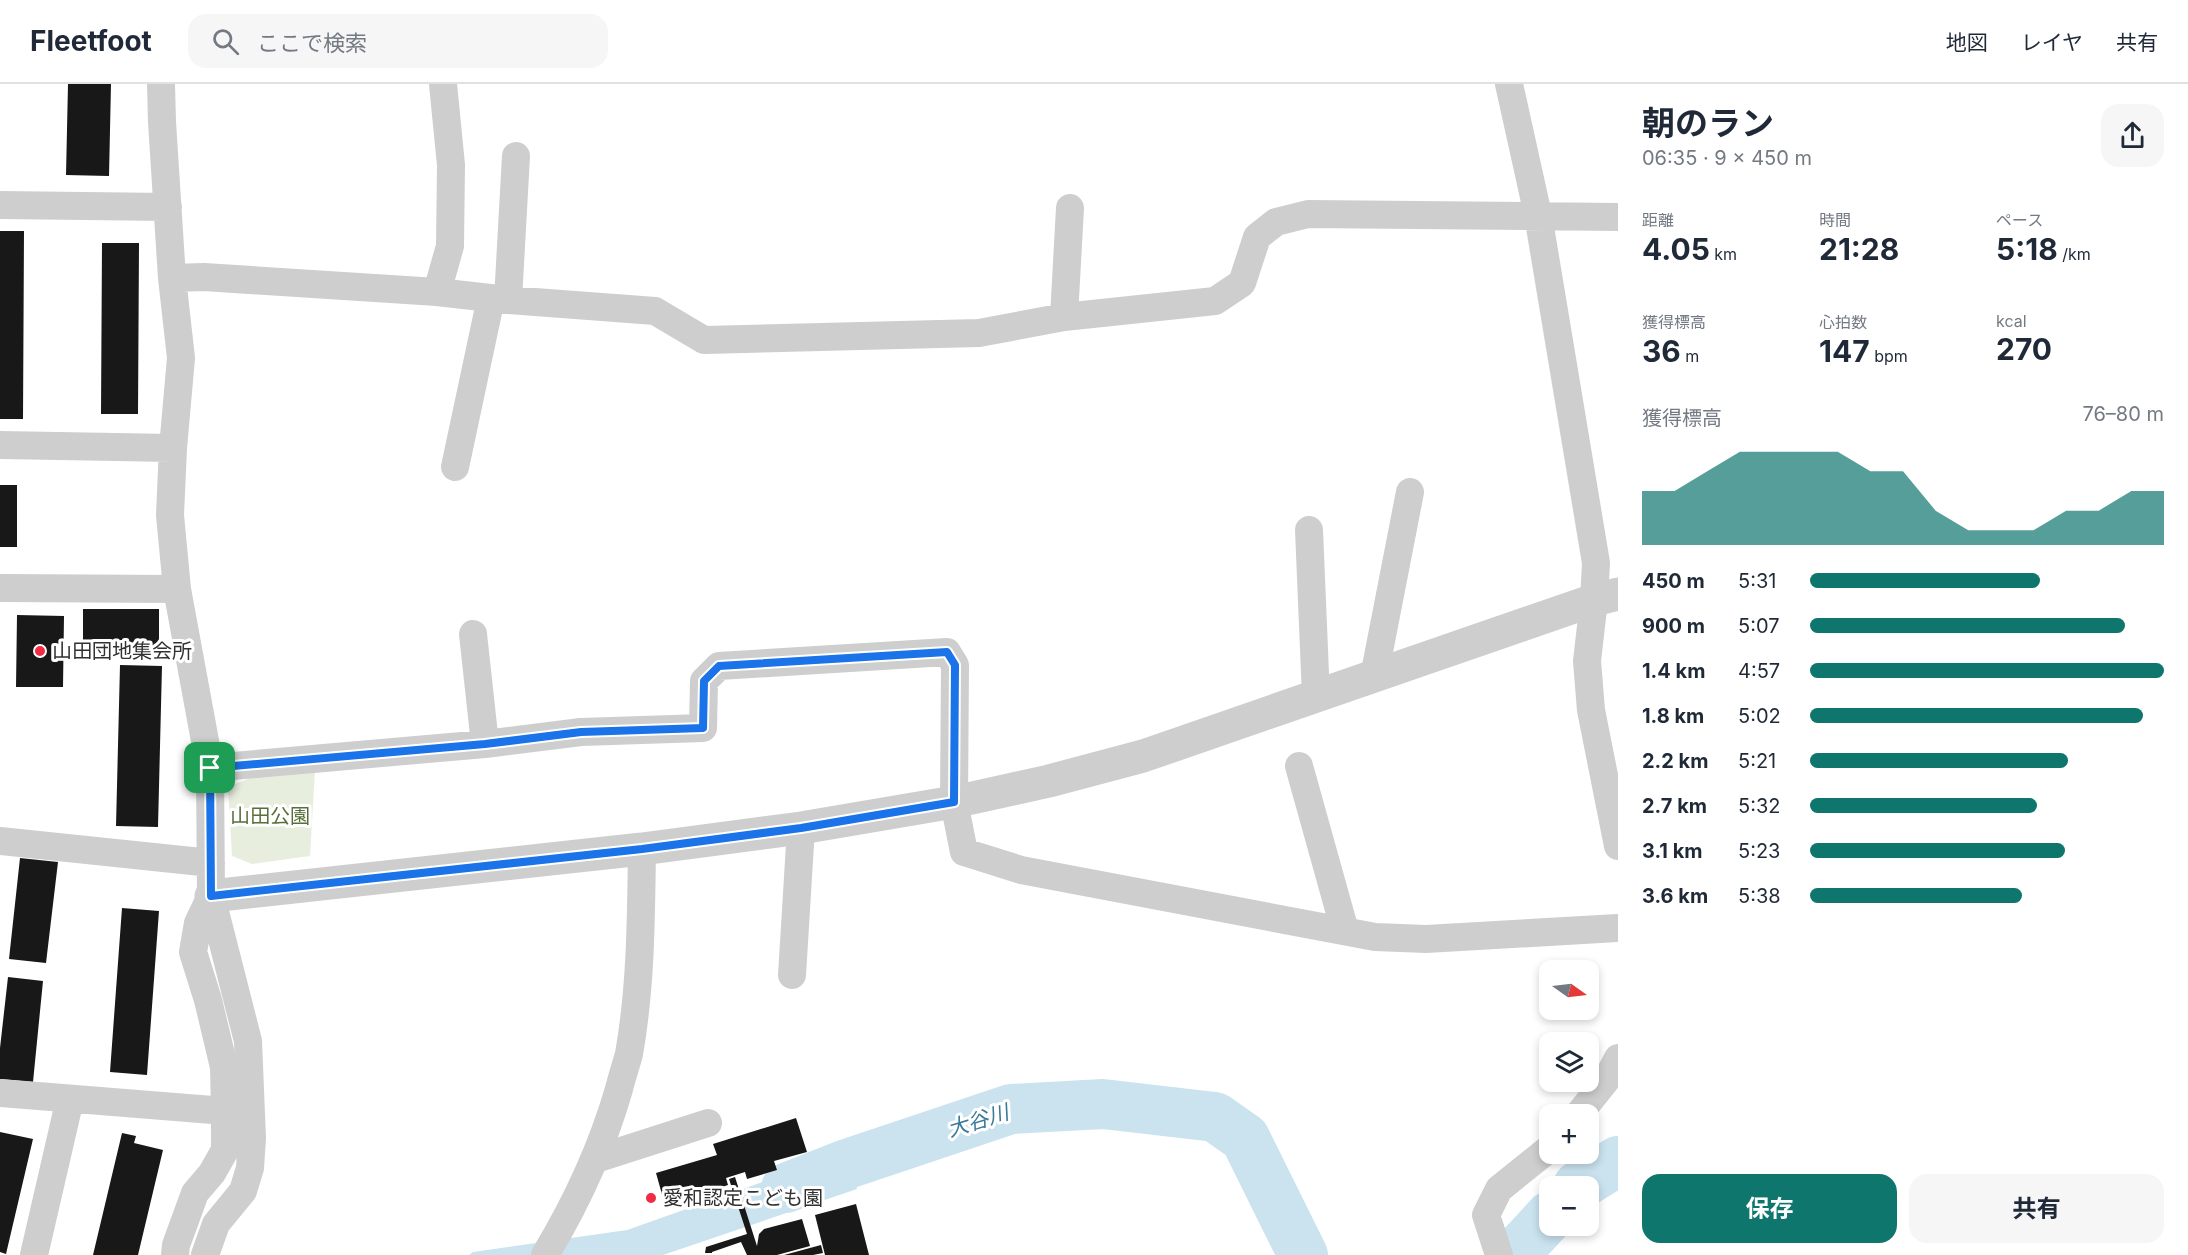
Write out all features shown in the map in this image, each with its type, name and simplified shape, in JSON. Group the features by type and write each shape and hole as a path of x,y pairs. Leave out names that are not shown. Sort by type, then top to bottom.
{"street":[{"path":"161,84 172,278 181,358 172,448 170,515 177,589 210,768 211,896 248,1041 252,1138 250,1168 243,1191 216,1224 205,1255"},
{"path":"436,292 450,246 451,165 443,84"},
{"path":"1509,84 1538,215 1596,563 1606,597 1587,661 1591,710 1618,846"},
{"path":"455,467 499,299 516,156"},
{"path":"0,205 168,207"},
{"path":"1064,317 1070,208"},
{"path":"172,278 204,277 436,292 655,311 704,340 979,333 1064,317 1215,302 1242,283 1257,237 1276,222 1308,214 1618,217"},
{"path":"0,445 172,448"},
{"path":"1374,677 1410,492"},
{"path":"1309,530 1317,697"},
{"path":"0,588 177,589"},
{"path":"211,896 642,849 801,828 954,802 1049,781 1143,756 1606,597"},
{"path":"473,634 485,744"},
{"path":"210,768 485,744 581,732 703,728 704,681 719,666 947,652 955,665 954,802 964,852 1021,870 1375,937 1426,939 1618,928"},
{"path":"1299,766 1345,931"},
{"path":"792,975 801,828"},
{"path":"0,841 211,863"},
{"path":"552,1244 596,1159 628,1054 641,952 642,849"},
{"path":"174,1255 195,1193 212,1173 225,1150 224,1067 208,1000 193,952 198,923 211,896"},
{"path":"1587,1104 1607,1078 1618,1058"},
{"path":"0,1093 225,1111"},
{"path":"34,1255 70,1099"},
{"path":"596,1159 708,1123"},
{"path":"1496,1247 1486,1215 1499,1189 1539,1157"}],"green space":[{"name":"山田公園","path":"315,771 310,856 252,864 232,856 228,787 259,774"}],"water":[{"path":"847,1152 857,1189 663,1255 469,1255 473,1252 627,1230"}],"building":[{"path":"68,84 111,84 109,176 66,175"},
{"path":"0,231 24,231 23,419 0,419"},
{"path":"102,243 139,243 138,414 101,414"},
{"path":"0,485 17,485 17,547 0,547"},
{"path":"83,609 159,609 159,646 83,646"},
{"name":"山田団地集会所","path":"17,615 64,616 63,687 16,687"},
{"path":"120,665 162,666 158,827 116,826"},
{"path":"20,858 58,862 46,963 9,959"},
{"path":"122,908 159,911 147,1075 110,1072"},
{"path":"8,977 43,981 33,1082 0,1079 0,1048"},
{"path":"796,1118 807,1152 774,1161 777,1170 747,1179 745,1172 726,1178 728,1185 688,1198 686,1191 663,1198 656,1173 717,1155 713,1144"},
{"path":"0,1132 33,1139 6,1254 0,1252"},
{"path":"122,1133 136,1136 134,1143 163,1150 138,1255 93,1255"},
{"path":"735,1177 757,1246 759,1234 764,1229 802,1219 810,1246 777,1255 747,1255 741,1242 712,1253 705,1253 706,1247 747,1234 729,1179"},
{"path":"856,1204 869,1255 825,1255 815,1215"},
{"path":"821,1245 823,1253 784,1255"}],"waterway":[{"name":"大谷川","path":"786,1188 844,1165 1011,1109 1103,1104 1215,1117 1245,1138 1303,1255"},
{"name":"大谷川","path":"1594,1176 1618,1161"},
{"name":"大谷川","path":"1514,1255 1539,1228"}],"place":[{"name":"山田団地集会所","path":"40,651"},
{"name":"愛和認定こども園","path":"651,1198"}],"route":[{"path":"947,652 955,665 954,802 801,828 642,849 211,896 210,768 485,744 581,732 703,728 704,681 719,666 947,652"}]}
